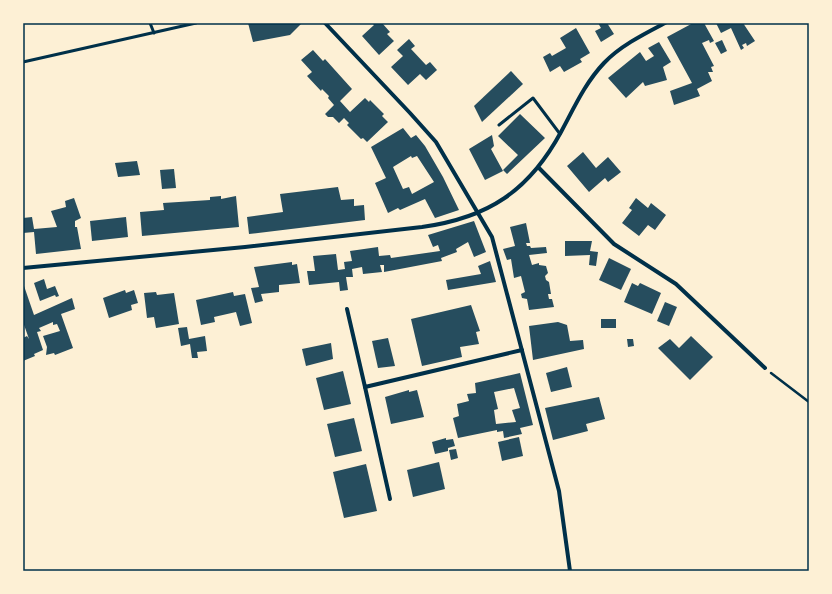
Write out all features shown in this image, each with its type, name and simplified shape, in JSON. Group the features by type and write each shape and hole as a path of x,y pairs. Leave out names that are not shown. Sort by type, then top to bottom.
{"street":[{"path":"325,23 436,142 492,237 559,491 570,571"},
{"path":"23,268 245,247 422,227 445,224 478,212 500,202 521,186 539,168 560,134 579,97 605,62 626,45 664,23"},
{"path":"539,168 614,244 676,284 765,368"},
{"path":"347,309 390,499"},
{"path":"365,387 522,350"}],"lane":[{"path":"150,23 154,33"},
{"path":"23,62 196,23"},
{"path":"499,125 533,98 560,134"}],"path":[{"path":"765,368 809,402"}],"building":[{"path":"248,23 302,23 290,35 253,42"},
{"path":"372,23 382,23 390,32 387,34 394,41 379,55 362,36 374,25"},
{"path":"598,23 607,23 614,34 601,42 595,31 601,28"},
{"path":"693,23 704,23 714,41 710,43 709,40 702,43 714,66 711,67 713,72 708,72 712,81 697,89 700,96 674,105 670,91 692,83 667,37"},
{"path":"716,23 743,23 755,41 747,46 746,43 742,45 744,48 741,50 731,28 721,33"},
{"path":"576,28 590,53 580,59 582,62 564,72 560,66 550,72 543,57 550,53 552,56 566,48 560,38"},
{"path":"409,39 415,46 411,49 426,65 430,62 437,70 426,80 420,74 408,85 391,67 403,56 397,50"},
{"path":"722,40 727,51 721,54 715,43"},
{"path":"659,42 671,62 663,67 667,80 645,86 643,82 626,98 608,78 640,52 646,61 654,56 648,48"},
{"path":"313,50 323,61 325,59 352,89 340,101 350,112 365,98 369,102 370,100 384,114 382,116 388,122 367,142 363,138 361,139 347,125 349,123 344,118 339,123 333,117 328,117 325,114 334,105 328,98 329,96 322,89 321,91 307,76 312,72 301,60"},
{"path":"511,71 523,84 482,122 474,106"},
{"path":"520,114 545,138 507,174 503,170 518,155 498,136"},
{"path":"403,128 411,138 416,135 425,146 443,177 459,210 435,218 425,199 400,210 398,208 388,213 375,183 386,178 371,147","holes":["411,156 412,158 417,156 434,182 412,194 409,187 403,189 393,167"]},
{"path":"492,135 494,146 491,149 503,171 485,180 469,149"},
{"path":"583,152 596,168 608,157 621,172 608,182 605,178 589,192 567,166"},
{"path":"137,161 140,175 118,177 115,163"},
{"path":"174,169 176,188 162,189 160,170"},
{"path":"338,187 341,200 354,199 354,206 364,205 365,220 249,234 247,217 283,212 280,194"},
{"path":"221,196 221,199 236,196 239,227 142,236 140,212 164,210 163,203 210,200 210,197"},
{"path":"74,198 81,218 75,221 75,227 77,227 81,249 36,254 34,232 23,233 23,218 32,217 34,229 57,227 51,211 66,207 65,201"},
{"path":"636,198 648,208 651,203 666,215 655,230 648,225 639,236 622,223 632,210 629,208"},
{"path":"126,217 128,237 92,241 90,221"},
{"path":"474,221 486,252 474,257 468,242 456,249 457,252 441,258 442,261 384,272 384,265 380,265 382,272 363,274 362,267 352,269 353,277 346,277 348,290 340,291 339,282 309,285 307,271 315,271 313,256 336,254 338,270 345,269 344,262 352,261 350,251 378,247 379,256 390,255 391,258 440,251 438,245 433,247 428,235"},
{"path":"526,223 530,243 526,243 527,246 530,246 531,248 546,247 547,253 529,255 532,265 539,263 539,265 546,266 548,273 545,276 546,280 549,282 551,294 548,294 549,299 552,299 554,307 529,310 527,299 522,298 521,294 525,292 521,276 514,278 511,259 507,260 503,249 515,246 510,227"},
{"path":"565,241 592,241 590,251 598,252 596,266 589,265 590,255 565,256"},
{"path":"609,258 631,269 621,290 599,280"},
{"path":"490,261 496,282 448,290 446,280 481,274 478,266"},
{"path":"292,262 292,265 297,264 300,283 279,285 279,292 261,294 263,301 255,303 251,288 259,287 254,267"},
{"path":"44,279 47,289 55,286 59,296 56,297 55,295 40,301 34,283"},
{"path":"23,283 34,315 72,298 75,309 61,314 73,348 55,355 54,353 46,355 47,347 43,336 60,331 57,324 53,325 53,322 39,328 41,331 37,332 43,350 34,354 35,356 23,361 23,338 27,336 29,339 23,322"},
{"path":"632,283 638,286 640,283 661,293 652,314 624,302"},
{"path":"125,290 126,293 134,290 138,303 131,305 132,310 109,318 103,298"},
{"path":"156,292 157,295 174,293 179,324 156,328 154,317 147,318 144,293"},
{"path":"233,292 234,296 245,294 252,323 240,326 236,312 214,317 215,322 201,325 196,300"},
{"path":"665,302 677,307 669,326 657,321"},
{"path":"471,305 480,331 476,332 479,344 460,347 462,357 422,366 411,319"},
{"path":"601,319 616,319 616,328 601,328"},
{"path":"558,322 567,325 570,341 583,340 584,349 533,360 529,326"},
{"path":"187,327 189,339 205,336 207,351 197,352 198,358 192,358 190,344 181,346 178,328"},
{"path":"691,336 713,357 690,380 658,348 670,339 679,348"},
{"path":"388,338 395,366 378,368 372,341"},
{"path":"627,339 633,339 634,346 628,347"},
{"path":"331,343 333,359 306,366 302,349"},
{"path":"567,367 572,387 551,392 546,373"},
{"path":"343,371 351,404 324,410 316,378"},
{"path":"520,373 533,425 520,428 522,434 504,438 503,431 497,432 497,430 458,438 453,418 459,416 457,404 469,401 467,394 476,393 475,383","holes":["514,388 520,408 512,410 516,422 496,424 494,410 498,409 494,392"]},
{"path":"409,390 409,392 417,390 424,417 391,424 385,397"},
{"path":"599,397 605,419 586,424 588,431 553,440 545,408"},
{"path":"354,418 362,451 335,457 327,424"},
{"path":"519,437 523,456 502,461 498,442"},
{"path":"446,438 446,440 453,439 455,446 448,448 448,451 435,454 432,442"},
{"path":"456,449 458,458 451,460 449,450"},
{"path":"439,462 445,489 413,497 407,470"},
{"path":"366,464 377,511 344,518 333,472"}]}
